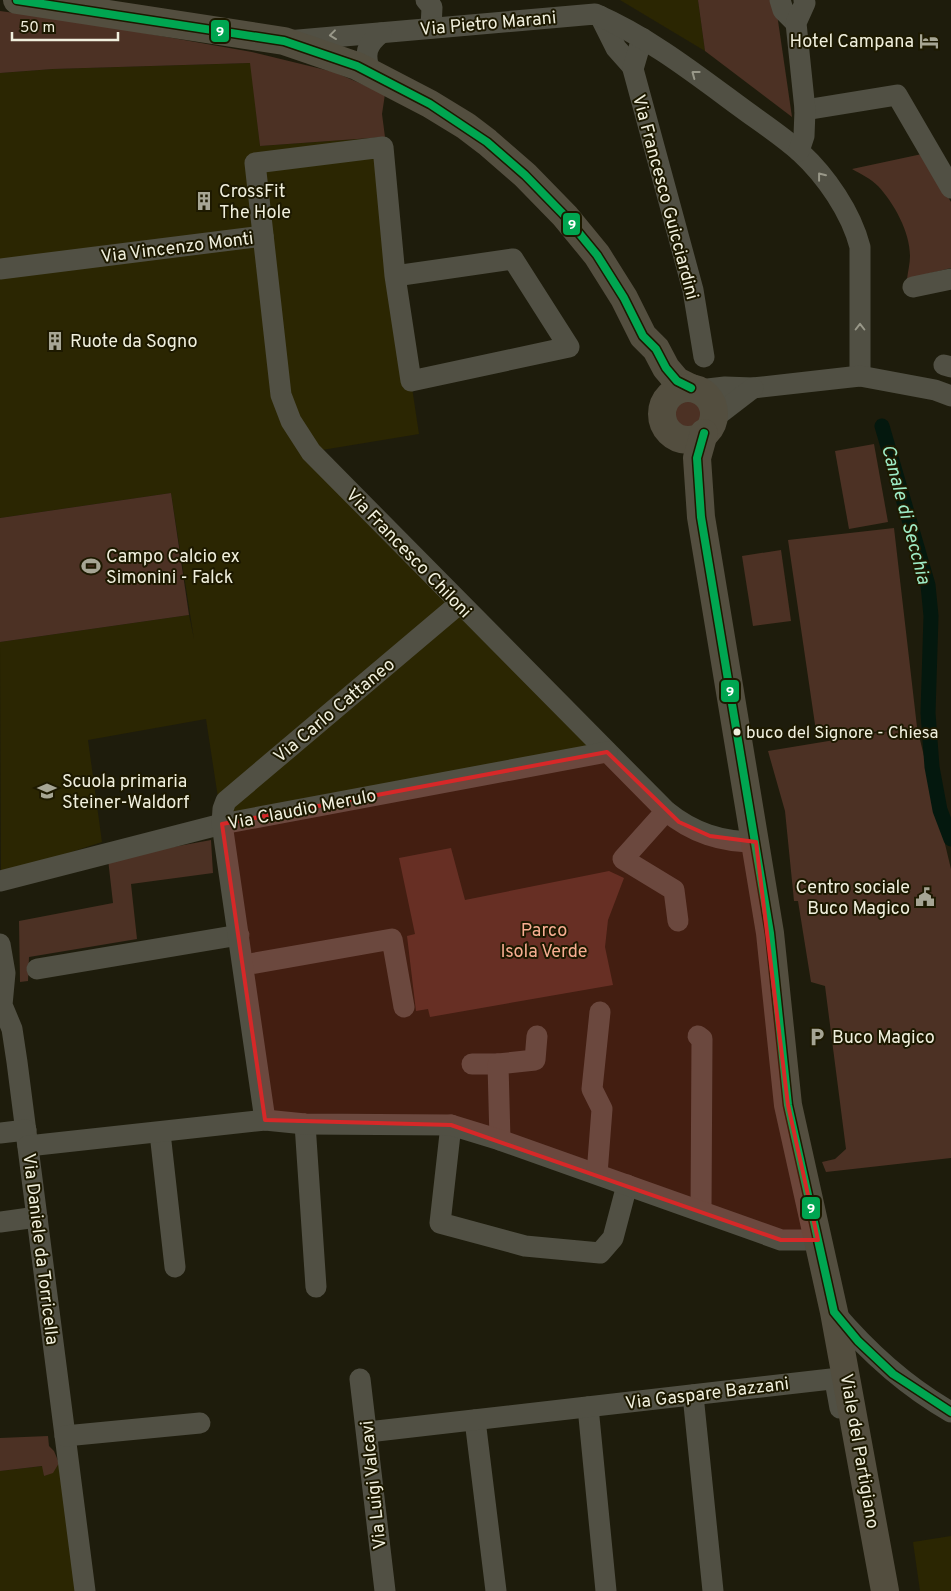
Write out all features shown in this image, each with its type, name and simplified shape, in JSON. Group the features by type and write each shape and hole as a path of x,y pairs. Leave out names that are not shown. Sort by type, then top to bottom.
{"main road":[{"path":"17,0 284,41 333,56 370,72 466,126 506,158 544,193 597,256 624,298 643,336 677,381 695,389 711,402 709,426 697,458 701,517"},
{"path":"643,336 646,357 701,517"},
{"path":"666,416 675,392 695,389"},
{"path":"666,416 678,437 685,439 692,439 709,426"},
{"name":"Viale del Partigiano","path":"701,517 770,933 788,1105 834,1312 885,1591"}],"street":[{"path":"426,0 432,7 431,28"},
{"path":"780,0 783,10 796,23"},
{"path":"799,151 804,136 805,110 796,23 805,3 804,0"},
{"name":"Via Pietro Marani","path":"284,41 346,34 381,33 596,10"},
{"path":"596,10 616,48 632,66 642,38"},
{"path":"596,10 680,63 799,151 831,189 854,228 860,247 860,376"},
{"path":"370,72 366,60 368,46 381,33"},
{"name":"Via Francesco Guicciardini","path":"632,66 693,290 704,358"},
{"path":"805,110 897,95 951,188"},
{"name":"Via Vincenzo Monti","path":"0,269 263,236 255,164 382,147 385,156 396,276"},
{"name":"Via Francesco Chiloni","path":"263,236 281,395 291,422 311,452 666,812 694,831 728,840 756,842"},
{"path":"513,259 569,347 410,381 396,276 513,259"},
{"path":"912,287 951,279"},
{"path":"695,389 753,388 860,376 935,390 951,396"},
{"path":"709,426 753,388"},
{"name":"Via Carlo Cattaneo","path":"222,824 223,808 226,801 459,604"},
{"name":"Via Claudio Merulo","path":"0,881 222,824 607,752"},
{"path":"666,812 623,859 674,890 678,921"},
{"path":"222,824 244,965 265,1120"},
{"path":"37,969 239,935"},
{"path":"244,965 392,939 404,1007"},
{"name":"Via Daniele da Torricella","path":"0,944 5,973 2,1005 12,1029 17,1062 84,1591"},
{"path":"597,1174 602,1109 592,1089 600,1012"},
{"path":"472,1064 498,1064 536,1060 537,1036"},
{"path":"698,1036 702,1039 701,1211"},
{"name":"Via Daniele da Torricella","path":"0,1039 17,1062"},
{"path":"498,1064 500,1140"},
{"path":"0,1133 27,1138 160,1133 265,1120 305,1124 451,1125 500,1140 781,1240 818,1240"},
{"path":"305,1124 316,1287"},
{"path":"451,1125 440,1223 525,1246 600,1253 613,1238 627,1185"},
{"path":"160,1133 175,1267"},
{"path":"0,1222 37,1217"},
{"path":"834,1312 858,1341 893,1374 951,1412"},
{"name":"Via Gaspare Bazzani","path":"368,1432 831,1379 836,1386 871,1591"},
{"name":"Via Luigi Valcavi","path":"360,1380 368,1432 385,1591"},
{"path":"693,1395 713,1591"},
{"path":"588,1407 606,1591"},
{"path":"475,1420 496,1591"},
{"path":"65,1436 200,1423"}],"highlighted area":[{"path":"607,752 679,822 710,836 756,842 788,1105 818,1240 781,1240 451,1125 265,1120 222,824"}],"shaded area":[{"path":"620,0 698,0 705,51"},
{"path":"251,63 260,146 385,137 411,381 419,434 316,451 607,752 222,824 206,719 88,740 102,842 1,875 0,642 189,615 194,639 171,493 0,518 0,73 53,69"},
{"path":"59,1463 76,1591 0,1591 0,1471 43,1466 44,1476"},
{"path":"951,1536 951,1591 920,1591 913,1542"}],"green space":[{"path":"698,0 775,0 792,117 705,51"},
{"path":"0,11 82,22 252,52 334,72 385,94 382,114 385,137 260,146 250,63 53,69 0,73"},
{"path":"922,154 951,202 951,268 907,279 910,259 909,247 900,218 878,186 852,169"},
{"path":"688,397 695,398 700,402 704,407 704,421 700,426 695,430 688,431 681,430 676,426 672,421 671,414 672,407 676,402 681,398"},
{"path":"874,444 888,522 849,529 835,451"},
{"name":"Campo Calcio ex Simonini - Falck","path":"171,493 189,615 0,642 0,518"},
{"path":"894,528 917,727 951,869 951,1158 826,1172 822,1162 835,1159 846,1149 825,986 811,982 798,901 794,901 785,811 768,751 901,729 817,738 788,540"},
{"path":"781,550 791,621 753,626 742,556"},
{"path":"211,840 213,873 131,884 137,939 29,957 28,981 20,982 19,921 113,903 108,859"},
{"name":"Parco Isola Verde","path":"451,848 465,900 609,871 624,878 608,920 605,947 613,985 430,1017 428,1009 416,1011 407,936 415,934 399,858"},
{"path":"48,1436 49,1446 54,1451 59,1463 53,1473 44,1476 42,1466 0,1471 0,1438"}],"waterway":[{"name":"Canale di Secchia","path":"882,426 928,585 931,616 928,713 932,767 940,810 951,839"}],"transit line":[{"name":"9","path":"17,0 284,41 357,66 430,104 487,142 525,175 565,216 597,255 624,298 643,336 656,349 666,368 677,381 691,388"},
{"name":"9","path":"704,433 697,458 701,517 770,933 788,1105 834,1312 858,1341 893,1374 951,1412"}],"place":[{"name":"Hotel Campana","path":"929,41"},
{"name":"CrossFit The Hole","path":"204,201"},
{"name":"Ruote da Sogno","path":"55,341"},
{"name":"Campo Calcio ex Simonini - Falck","path":"91,566"},
{"name":"buco del Signore - Chiesa","path":"737,732"},
{"name":"Scuola primaria Steiner-Waldorf","path":"47,791"},
{"name":"Centro sociale Buco Magico","path":"925,897"},
{"name":"Buco Magico","path":"817,1037"}]}
